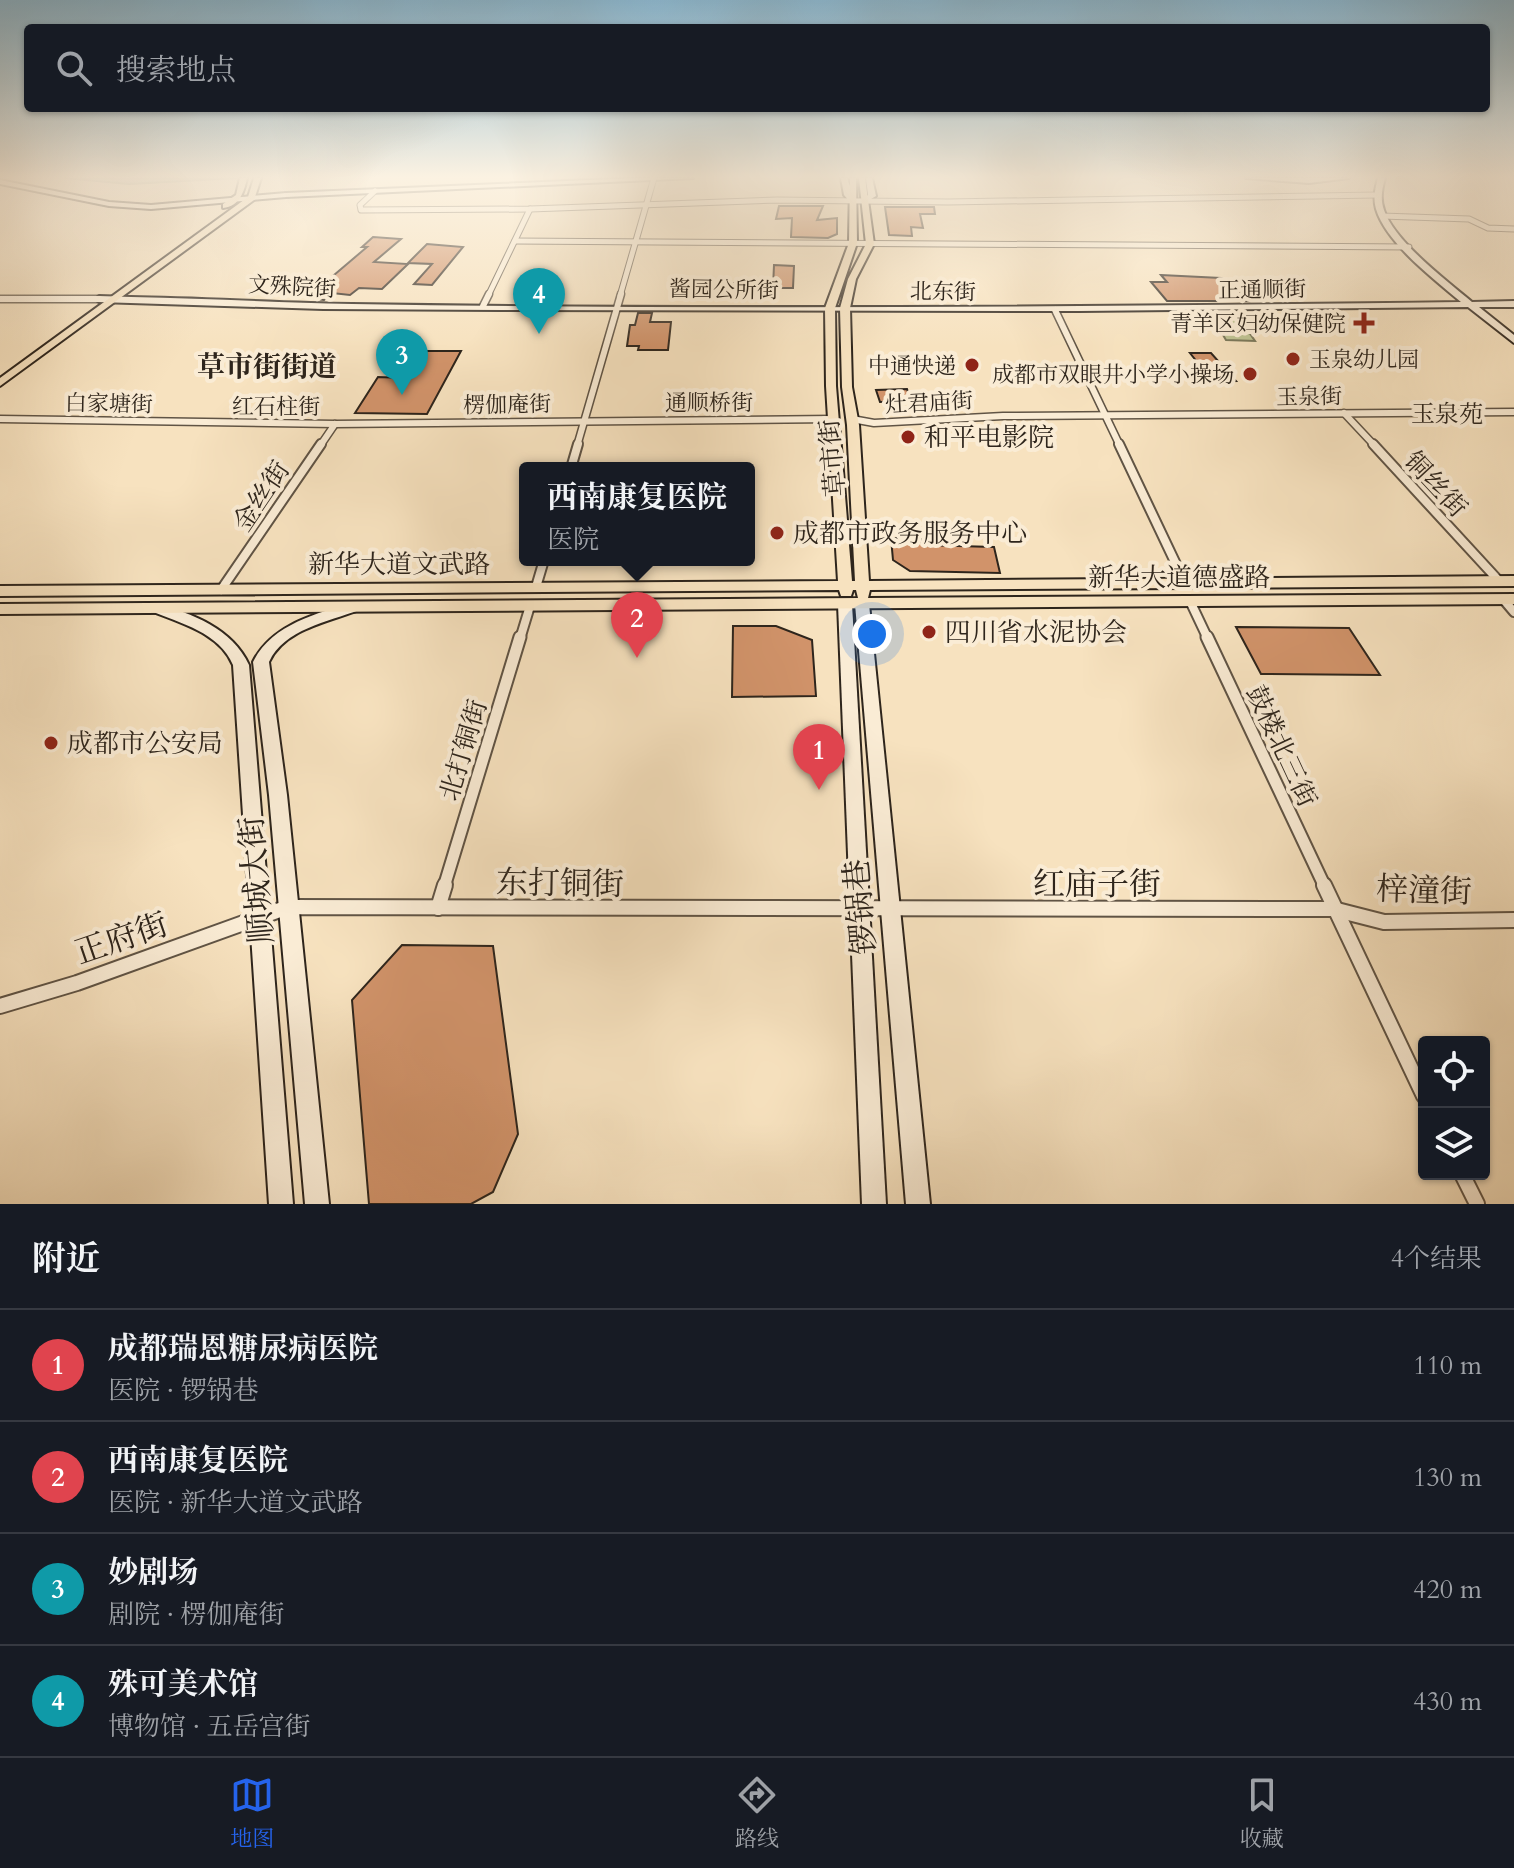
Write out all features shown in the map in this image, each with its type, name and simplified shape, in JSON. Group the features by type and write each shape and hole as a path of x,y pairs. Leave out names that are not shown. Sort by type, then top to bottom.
{"main road":[{"path":"0,372 188,234"},
{"path":"0,383 202,234"},
{"path":"830,308 853,243 853,234"},
{"path":"869,234 870,244"},
{"name":"草市街","path":"854,594 852,419 847,387 845,308 852,279 870,244"},
{"name":"草市街","path":"830,308 834,419 854,594"},
{"name":"新华大道德盛路","path":"854,594 1185,583 1514,581"},
{"name":"新华大道文武路","path":"0,591 536,587 854,594"},
{"name":"新华大道德盛路","path":"854,594 1190,601 1508,599"},
{"name":"新华大道文武路","path":"0,609 530,606 854,594"}],"street":[{"path":"483,306 518,234"},
{"path":"573,462 637,234"},
{"path":"1398,234 1470,304 1514,340"},
{"path":"515,241 1409,247"},
{"path":"0,299 99,299"},
{"name":"文殊院街","path":"99,299 205,299 340,307 617,306"},
{"name":"正通顺街","path":"1055,310 1514,304"},
{"name":"酱园公所街","path":"617,306 830,308"},
{"name":"北东街","path":"830,308 1055,310"},
{"path":"1055,310 1185,583"},
{"name":"玉泉街","path":"1105,416 1514,412"},
{"name":"铜丝街","path":"1344,413 1499,581"},
{"name":"灶君庙街","path":"852,419 874,423 937,421 943,417 1105,416"},
{"name":"白家塘街","path":"0,419 218,424"},
{"name":"通顺桥街","path":"584,421 834,419"},
{"name":"楞伽庵街","path":"335,424 584,421"},
{"name":"红石柱街","path":"218,424 335,424"},
{"name":"金丝街","path":"221,590 335,424"},
{"path":"536,587 542,566"},
{"name":"锣锅巷","path":"854,594 874,1204"},
{"name":"锣锅巷","path":"854,594 891,911 918,1204"},
{"path":"1508,599 1514,612"},
{"name":"鼓楼北三街","path":"1190,601 1418,1084"},
{"name":"北打铜街","path":"438,908 530,606"},
{"name":"顺城大街","path":"317,1204 261,662 268,649 289,633 354,607"},
{"name":"顺城大街","path":"156,608 205,629 238,653 281,1204"},
{"name":"东打铜街","path":"259,919 288,907 862,911"},
{"name":"红庙子街","path":"862,911 1333,909"},
{"name":"梓潼街","path":"1333,909 1384,922 1514,920"},
{"name":"正府街","path":"0,1006 77,983 259,919"},
{"path":"1465,1180 1477,1204"}],"green space":[{"path":"1213,318 1239,318 1255,341 1226,340"}],"building":[{"path":"791,234 837,234 828,238 791,237"},
{"path":"373,237 401,239 374,262 408,264 382,289 359,288 350,295 332,293 324,300 307,298 367,247 362,247"},
{"path":"427,244 463,247 432,285 414,284 432,264 408,263"},
{"path":"774,265 794,266 793,288 773,288"},
{"path":"1161,275 1221,278 1230,282 1248,301 1167,301 1151,282 1167,282"},
{"path":"725,283 762,283 761,292 724,292"},
{"path":"638,313 652,313 650,322 671,322 668,350 638,350 639,346 627,346 630,325 635,325"},
{"path":"422,351 461,351 427,414 355,413 378,377 405,378"},
{"path":"1190,353 1211,353 1236,381 1198,382 1191,372 1205,372"},
{"path":"907,389 911,401 880,402 876,390"},
{"path":"891,538 921,538 922,545 994,547 1000,573 910,571 893,560"},
{"path":"733,626 776,626 812,640 816,696 732,697"},
{"path":"1236,627 1349,628 1380,675 1261,674"},
{"path":"402,945 493,946 518,1134 493,1192 471,1204 369,1204 352,1000"}],"place":[{"name":"青羊区妇幼保健院","path":"1364,323"},
{"name":"殊可美术馆","path":"539,334"},
{"name":"玉泉幼儿园","path":"1293,359"},
{"name":"中通快递","path":"972,365"},
{"name":"成都市双眼井小学小操场","path":"1250,374"},
{"name":"妙剧场","path":"402,395"},
{"name":"和平电影院","path":"908,437"},
{"name":"成都市政务服务中心","path":"777,533"},
{"name":"四川省水泥协会","path":"929,632"},
{"name":"西南康复医院","path":"637,658"},
{"name":"成都市公安局","path":"51,743"},
{"name":"成都瑞恩糖尿病医院","path":"819,790"}],"district":[{"name":"草市街街道","path":"267,366"},
{"name":"玉泉苑","path":"1447,414"}]}
